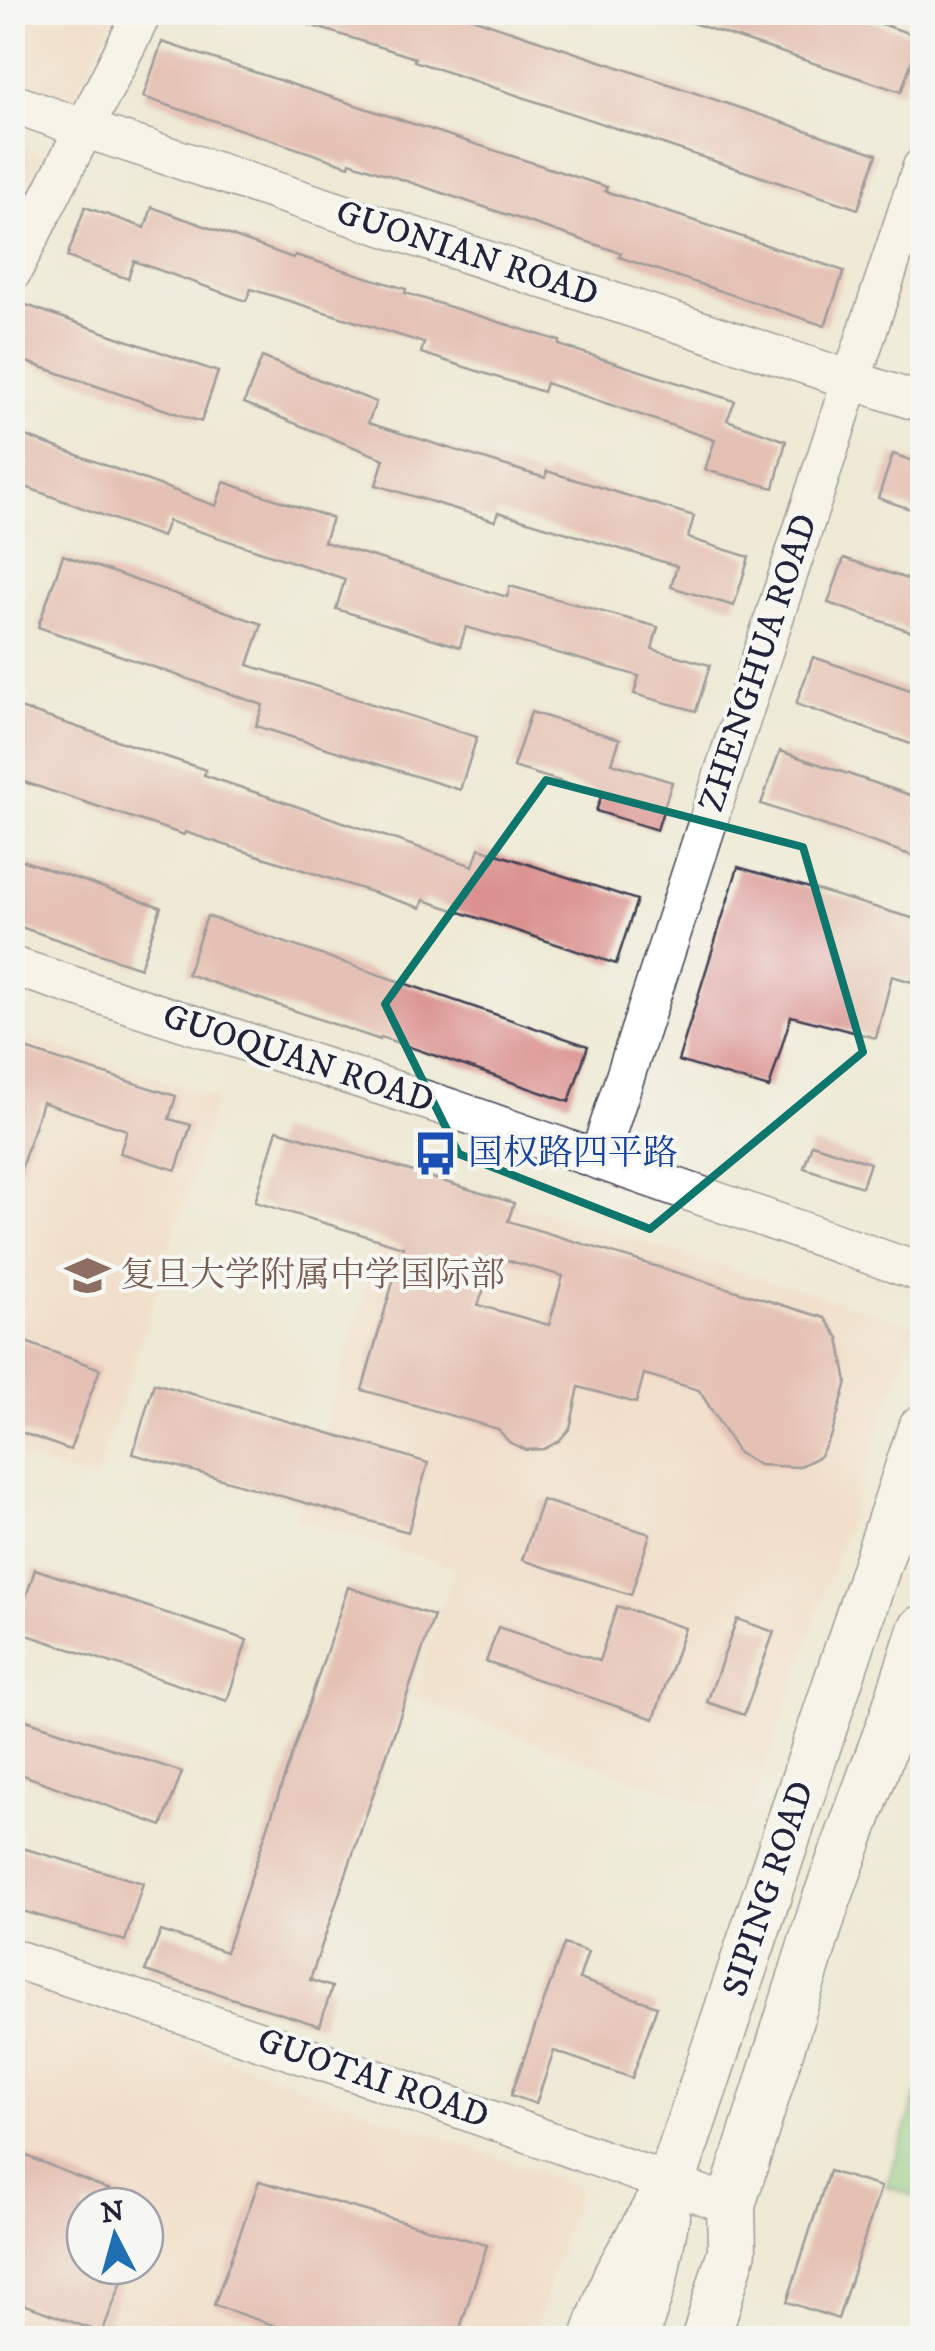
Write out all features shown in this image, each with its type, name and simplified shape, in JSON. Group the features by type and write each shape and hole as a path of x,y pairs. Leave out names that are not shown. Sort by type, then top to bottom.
{"main road":[{"name":"SIPING ROAD","path":"595,2338 617,2277 671,2183 922,1429"},
{"name":"SIPING ROAD","path":"706,2338 732,2251 732,2205 826,1904 922,1630"},
{"path":"634,2338 654,2279 671,2183"},
{"path":"676,2338 704,2248 732,2205"}],"street":[{"path":"12,272 143,12"},
{"name":"GUONIAN ROAD","path":"12,103 922,403"},
{"name":"ZHENGHUA ROAD","path":"598,1160 922,167"},
{"name":"GUOQUAN ROAD","path":"12,966 450,1108 922,1272"},
{"name":"GUOTAI ROAD","path":"12,1958 732,2205"}],"highlighted area":[{"path":"546,780 803,847 863,1052 650,1229 459,1154 385,1004"}],"shaded area":[{"path":"13,12 116,13 73,100 13,79"},
{"path":"12,143 44,154 13,213"},
{"name":"复旦大学附属中学国际部","path":"12,1033 217,1097 96,1482 13,1456"},
{"path":"514,1203 915,1325 748,1820 412,1697 454,1568 294,1518 329,1414 378,1240 483,1271"},
{"path":"12,1980 579,2187 533,2338 13,2338"}],"green space":[{"path":"922,2080 922,2199 886,2187"}],"building":[{"path":"289,12 454,12 877,154 858,209 288,18"},
{"path":"675,12 846,12 920,37 901,92 674,17"},
{"path":"162,42 607,187 605,191 844,271 825,326 350,162 349,166 143,97"},
{"path":"85,207 145,228 152,207 293,258 295,255 406,289 405,293 735,401 727,420 786,441 774,488 705,470 715,440 546,383 543,392 421,353 424,343 251,289 246,301 134,261 128,279 67,257"},
{"path":"26,305 218,372 201,422 12,357 12,343"},
{"path":"262,357 376,402 368,423 545,478 547,471 694,516 688,538 749,557 734,606 671,587 677,566 498,512 495,521 376,485 384,459 244,403"},
{"path":"12,431 216,506 224,482 332,518 324,542 507,597 510,586 658,627 652,649 710,665 696,711 634,694 639,676 466,627 460,647 336,609 345,579 168,521 162,537 12,482"},
{"path":"893,454 922,464 922,513 878,498"},
{"path":"63,555 262,624 248,665 477,737 460,790 256,726 263,705 38,627"},
{"path":"844,558 922,584 922,635 828,603"},
{"path":"813,657 922,694 922,748 796,704"},
{"path":"17,707 473,866 479,848 637,900 616,964 424,900 421,908 12,778 12,721"},
{"path":"531,712 620,739 612,763 672,782 657,830 596,811 602,794 513,767"},
{"path":"780,751 922,799 922,859 761,804"},
{"path":"12,857 161,907 140,968 12,924"},
{"path":"738,867 922,921 922,985 892,976 876,1038 791,1016 769,1088 678,1061"},
{"path":"207,916 588,1046 569,1102 187,974"},
{"path":"12,1045 176,1096 169,1119 191,1125 176,1170 120,1153 127,1130 42,1102 18,1178 12,1178"},
{"path":"277,1130 514,1203 508,1221 825,1318 839,1338 847,1382 832,1434 819,1457 798,1467 759,1465 738,1453 699,1390 644,1374 636,1403 579,1387 570,1428 559,1441 544,1449 526,1450 509,1442 498,1429 362,1390 403,1247 255,1202","holes":["496,1257 563,1276 549,1325 478,1305"]},
{"path":"812,1144 870,1163 862,1187 804,1168"},
{"path":"12,1337 100,1369 70,1450 12,1429"},
{"path":"154,1383 428,1463 408,1532 133,1454"},
{"path":"542,1500 650,1534 631,1595 522,1560"},
{"path":"35,1569 247,1640 227,1701 15,1631"},
{"path":"348,1587 434,1616 310,1980 332,1987 320,2026 145,1971 161,1931 226,1952"},
{"path":"617,1606 685,1628 654,1719 486,1662 498,1627 599,1661"},
{"path":"737,1619 774,1632 744,1715 707,1702"},
{"path":"17,1717 182,1772 162,1826 12,1771 12,1732"},
{"path":"12,1845 143,1883 125,1941 12,1908"},
{"path":"564,1944 588,1952 579,1979 657,2006 632,2078 554,2051 536,2104 511,2095"},
{"path":"12,2150 100,2186 65,2186 65,2286 120,2286 102,2333 12,2300"},
{"path":"829,2171 881,2187 838,2319 787,2302"},
{"path":"259,2181 487,2245 457,2338 311,2338 214,2305"}],"place":[{"name":"国权路四平路","path":"435,1154"},
{"name":"复旦大学附属中学国际部","path":"87,1276"}]}
